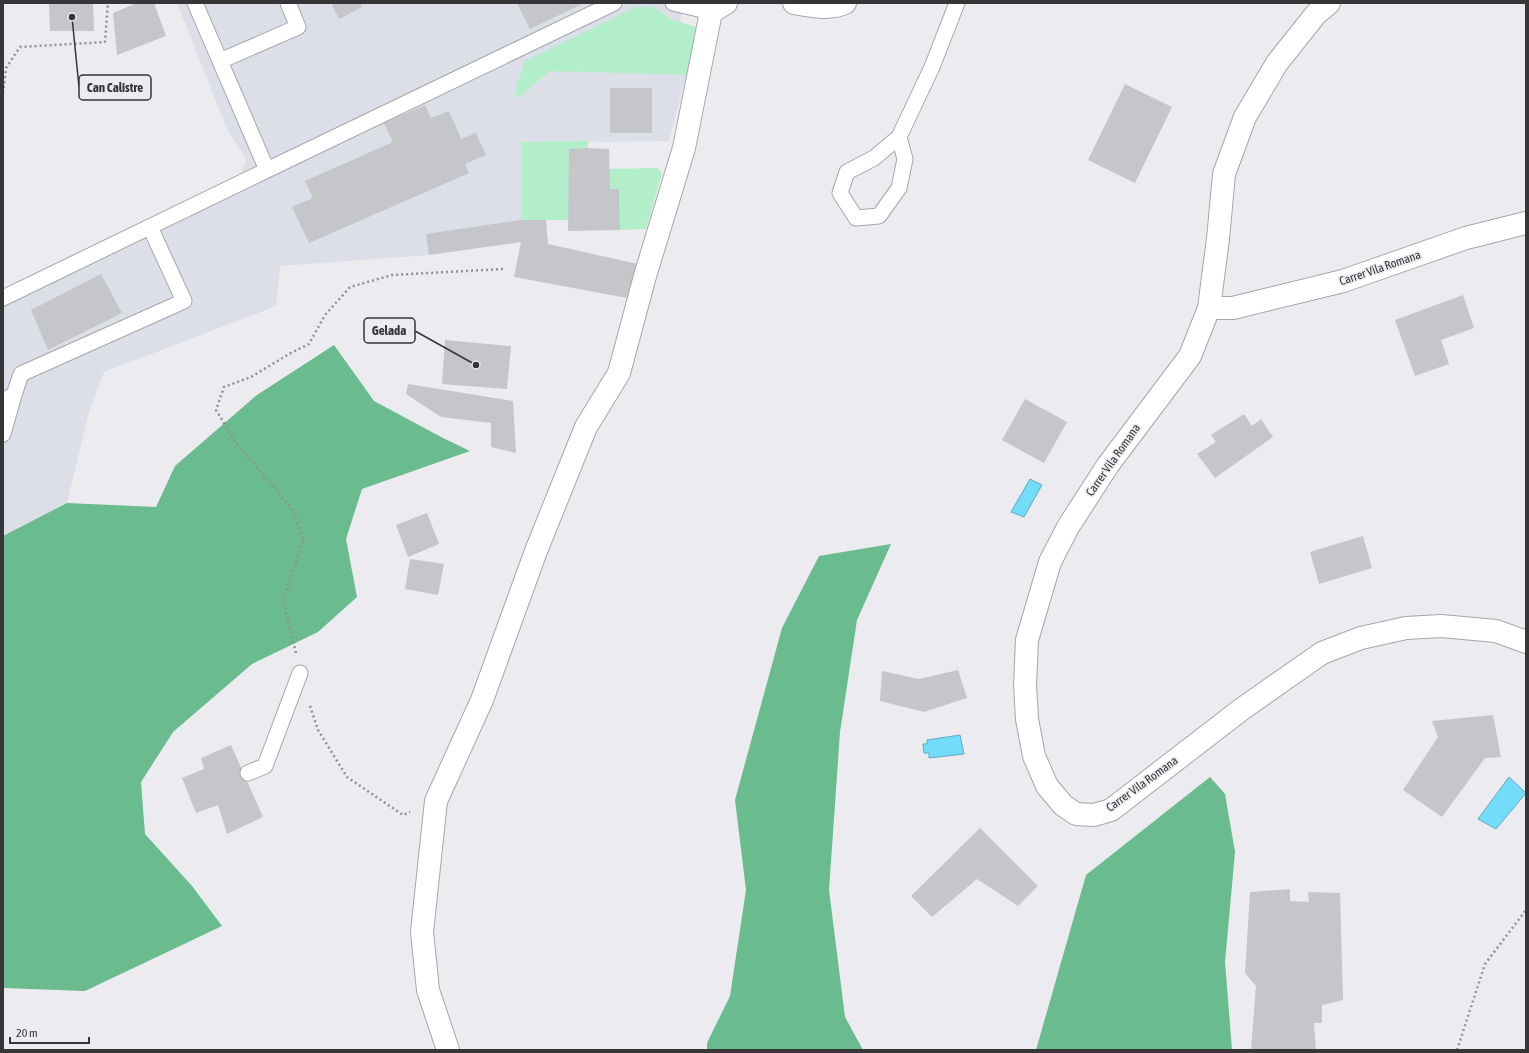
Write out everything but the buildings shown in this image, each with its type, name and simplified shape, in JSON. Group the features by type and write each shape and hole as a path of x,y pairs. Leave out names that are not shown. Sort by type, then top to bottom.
{"street":[{"path":"794,3 837,7 845,3"},
{"name":"Carrer Vila Romana","path":"1329,3 1316,14 1277,63 1244,117 1224,174 1218,239 1209,308 1190,356 1108,464 1068,527 1050,562 1027,640 1025,685 1027,719 1034,756 1047,786 1063,805 1076,814 1094,815 1111,810 1242,710 1322,653 1362,638 1406,628 1441,626 1496,631 1526,642"},
{"path":"448,1050 428,990 422,932 436,801 482,700 536,551 586,427 619,373 645,276 684,148 719,7"},
{"name":"Carrer Vila Romana","path":"1209,308 1233,308 1343,281 1466,238 1526,223"}],"lane":[{"path":"195,3 267,170"},
{"path":"220,62 298,27 288,3"},
{"path":"3,298 614,3"},
{"path":"673,3 719,7"},
{"path":"899,137 905,159 899,188 878,216 856,218 840,193 847,172 874,158 899,137 932,67 957,3"},
{"path":"3,434 8,398 21,374 184,301 150,227"},
{"path":"248,773 266,766 300,673"}],"path":[{"path":"3,93 6,68 20,47 105,42 108,3"},
{"path":"436,801 402,814 348,777 318,730 300,673 283,601 304,539 291,507 236,443 216,410 224,387 251,377 288,354 309,344 325,315 350,287 392,275 503,268"},
{"path":"1457,1050 1485,964 1526,910"}],"shaded area":[{"path":"177,3 684,3 680,22 700,28 692,75 686,76 669,141 522,142 521,242 429,255 280,266 276,306 104,372 89,412 67,503 3,536 3,288 241,175 246,159 227,129"}],"green space":[{"path":"635,7 654,7 672,20 700,28 692,75 550,71 517,99 515,89 525,61"},
{"path":"589,141 568,220 521,220 522,142"},
{"path":"658,168 662,174 646,229 620,230 619,189 610,189 609,169"},
{"path":"334,345 374,401 470,451 362,489 346,539 357,597 318,632 252,664 173,732 141,782 145,834 192,886 222,926 85,991 3,988 3,536 67,503 156,507 175,466 257,395"},
{"path":"891,544 857,620 840,732 829,890 845,1017 863,1050 707,1050 707,1043 730,996 746,890 735,800 782,628 819,556"},
{"path":"1210,777 1225,794 1235,852 1225,962 1232,1050 1036,1050 1086,875"}],"water":[{"path":"1030,479 1042,485 1024,517 1011,512"},
{"path":"960,735 964,754 929,758 929,753 924,753 923,744 927,744 927,740"},
{"path":"1509,777 1526,793 1496,829 1478,819"}],"place":[{"name":"Can Calistre","path":"72,17"},
{"name":"Gelada","path":"476,365"}]}
